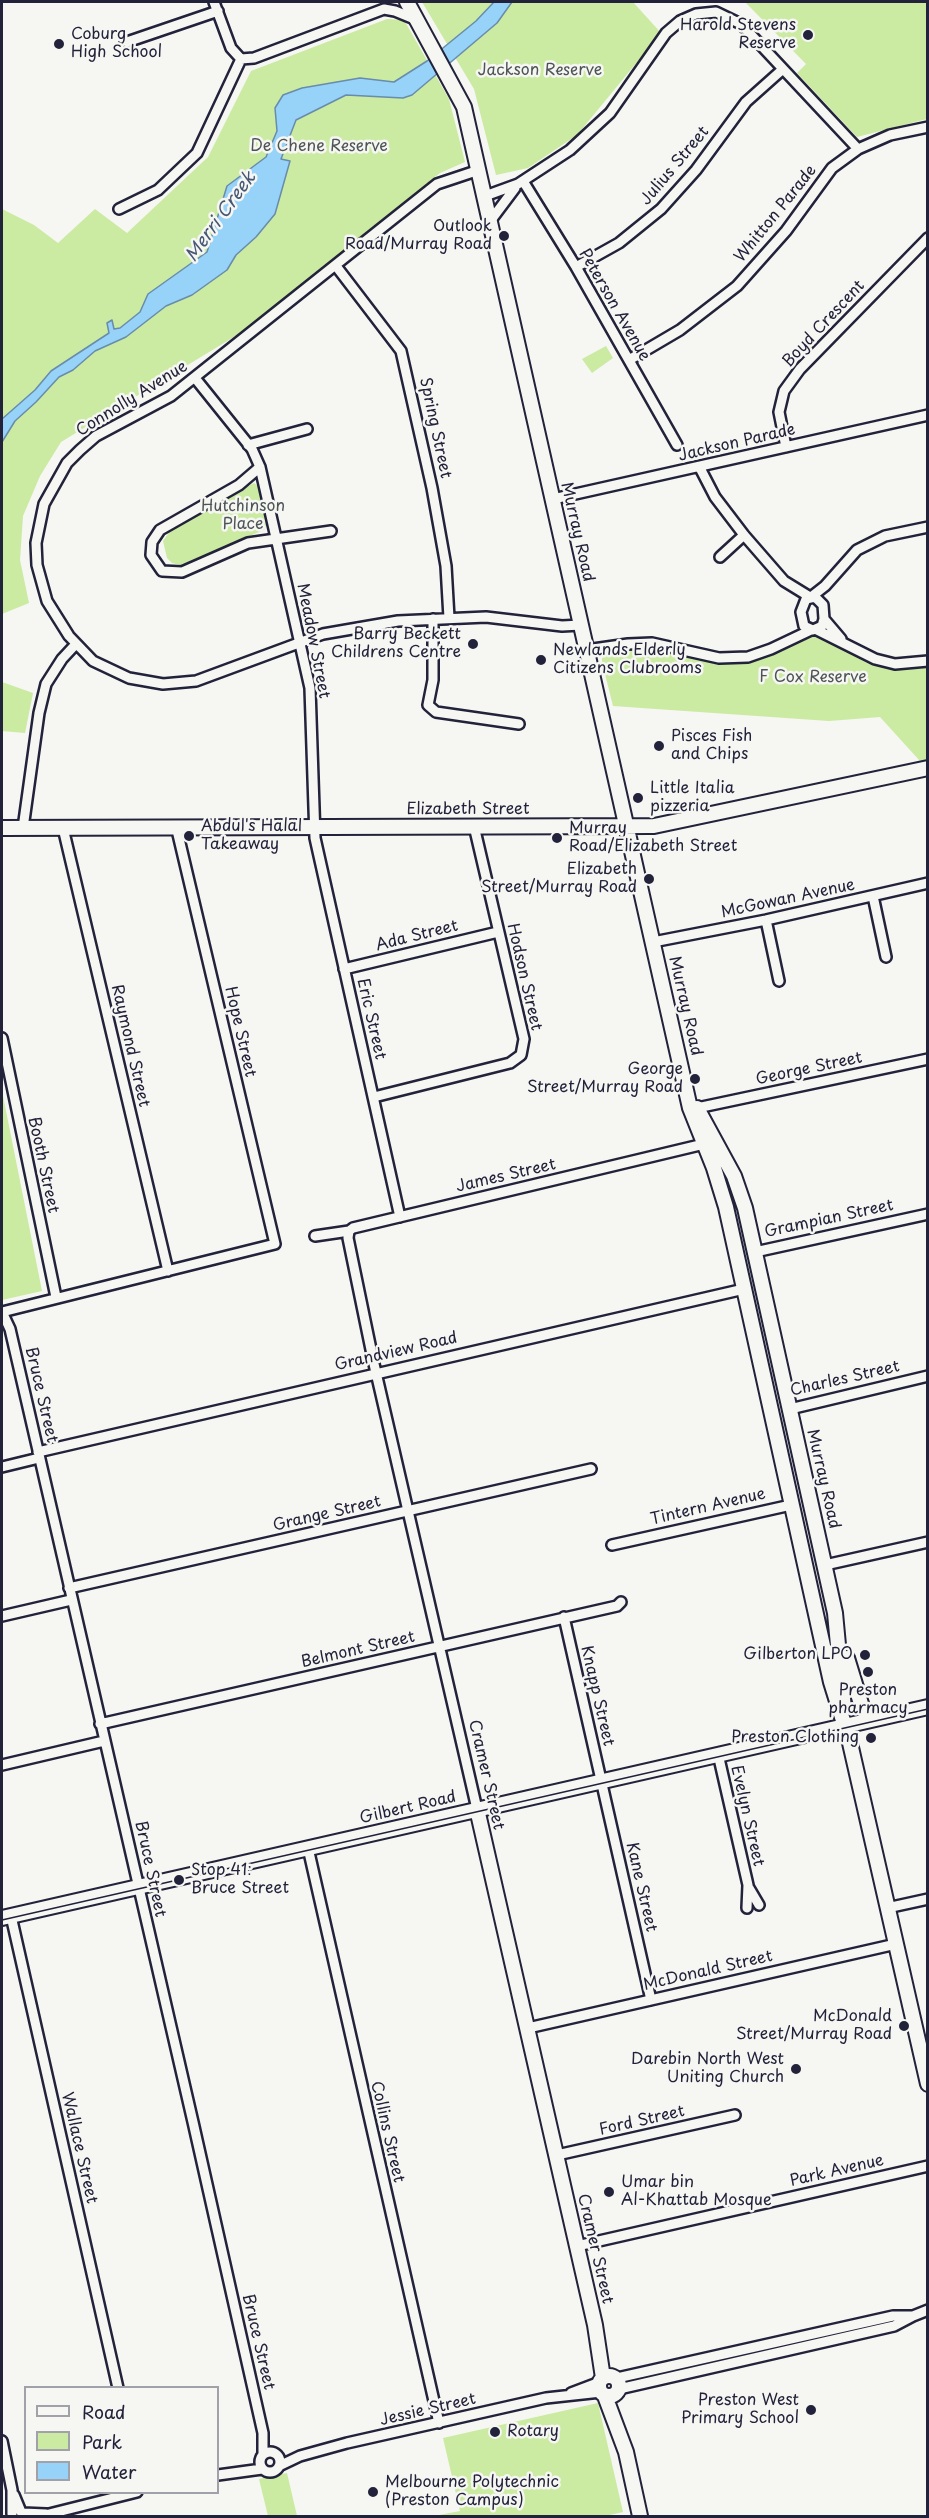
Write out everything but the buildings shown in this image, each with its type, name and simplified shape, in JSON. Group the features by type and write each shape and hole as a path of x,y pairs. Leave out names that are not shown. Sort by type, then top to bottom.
{"main road":[{"name":"Murray Road","path":"407,2 461,97 491,220 690,1107 721,1188 831,1682 845,1723 887,1908 924,2049 927,2084"},
{"name":"Elizabeth Street","path":"2,828 176,826 627,828 668,824 927,768"},
{"name":"Murray Road","path":"685,1081 740,1191 835,1613 842,1667 845,1723"},
{"name":"Grampian Street","path":"737,1256 755,1252"},
{"name":"Grandview Road","path":"744,1289 762,1285"},
{"name":"Charles Street","path":"771,1413 790,1409"},
{"name":"Tintern Avenue","path":"791,1505 811,1500"},
{"path":"806,1569 825,1565"},
{"path":"835,1613 858,1697 871,1719"},
{"name":"Gilbert Road","path":"6,1917 845,1723 927,1707"},
{"name":"Cramer Street","path":"477,1809 609,2386 625,2429 626,2452 640,2517"}],"street":[{"path":"241,59 256,57 387,5 418,21"},
{"path":"127,42 216,6 231,48 241,59"},
{"path":"485,196 521,182 570,150 610,112 666,33 680,21 696,14 716,12 741,24 858,149"},
{"path":"119,209 158,190 197,153 241,59"},
{"name":"Julius Street","path":"576,267 619,243 661,209 696,170 746,102 783,69"},
{"name":"Whitton Parade","path":"629,360 680,330 736,286 786,231 832,168 858,149 890,135 927,127"},
{"name":"Connolly Avenue","path":"479,170 437,184 195,378 135,417 96,436 80,450 67,463 44,504 36,543 37,565 47,601 76,644 93,661 129,678 163,684 196,681 299,641 342,629 486,616 562,626 581,625"},
{"path":"491,220 499,206 521,182"},
{"name":"Peterson Avenue","path":"521,182 576,267 677,445"},
{"name":"Boyd Crescent","path":"786,447 779,412 784,391 800,369 927,238"},
{"name":"Spring Street","path":"336,266 401,351 432,488 446,566 449,618"},
{"name":"Meadow Street","path":"195,378 248,445 260,467 310,687 316,827"},
{"name":"Jackson Parade","path":"553,499 700,468 927,415"},
{"path":"248,445 307,429"},
{"path":"260,467 239,485 160,530 152,542 151,555 162,571 182,572 248,543 331,531"},
{"path":"700,468 715,497 784,581 802,607 804,626 875,659 895,664 927,661"},
{"path":"802,607 834,576 848,558 869,543 885,536 927,527"},
{"path":"720,557 744,535"},
{"path":"834,576 823,605 824,619 847,645"},
{"path":"784,581 810,597 820,600 823,605"},
{"path":"433,619 433,680 428,705 436,712 519,724"},
{"path":"780,644 802,619"},
{"path":"586,650 652,643 699,654 734,658 758,655 814,630 824,619"},
{"path":"23,828 39,713 46,684 76,644"},
{"name":"Hope Street","path":"168,1271 275,1244 176,826"},
{"name":"Hodson Street","path":"374,1097 510,1063 521,1055 524,1038 474,826"},
{"name":"Eric Street","path":"316,827 315,838 400,1217"},
{"name":"Raymond Street","path":"63,828 168,1271"},
{"name":"McGowan Avenue","path":"653,942 766,920 927,883"},
{"path":"873,896 886,957"},
{"path":"766,920 778,981"},
{"name":"Ada Street","path":"344,969 498,932"},
{"name":"Booth Street","path":"2,1038 56,1298"},
{"name":"George Street","path":"697,1108 927,1059"},
{"name":"James Street","path":"315,1236 349,1231 353,1228 704,1144"},
{"name":"Grampian Street","path":"755,1252 927,1214"},
{"name":"Cramer Street","path":"349,1231 348,1238 377,1373 477,1809"},
{"path":"2,1312 168,1271"},
{"name":"Grandview Road","path":"2,1467 39,1455 377,1373 744,1289"},
{"name":"Bruce Street","path":"2,1312 10,1329 263,2433 262,2469"},
{"name":"Charles Street","path":"790,1409 927,1376"},
{"name":"Grange Street","path":"69,1588 591,1469"},
{"name":"Tintern Avenue","path":"612,1545 791,1505"},
{"path":"825,1565 927,1542"},
{"path":"2,1616 71,1600"},
{"name":"Belmont Street","path":"100,1724 617,1606 621,1602"},
{"name":"Knapp Street","path":"564,1617 601,1781"},
{"path":"2,1765 104,1741"},
{"name":"Evelyn Street","path":"717,1754 748,1886 747,1908"},
{"name":"Kane Street","path":"601,1781 651,2000"},
{"name":"Collins Street","path":"308,1848 439,2422"},
{"name":"Evelyn Street","path":"748,1886 759,1905"},
{"path":"887,1908 927,1899"},
{"name":"Wallace Street","path":"6,1917 118,2386"},
{"name":"McDonald Street","path":"528,2028 896,1944"},
{"name":"Ford Street","path":"557,2155 735,2115"},
{"name":"Park Avenue","path":"578,2246 927,2166"},
{"name":"Jessie Street","path":"262,2469 273,2472 279,2466 300,2456 439,2422 803,2341 893,2316 922,2314"},
{"name":"Bruce Street","path":"263,2433 279,2466"},
{"path":"2,2441 16,2515 44,2515 133,2494"},
{"name":"Jessie Street","path":"262,2457 275,2454 300,2456"},
{"path":"238,2470 262,2457"},
{"path":"219,2475 238,2470 262,2469"}],"green space":[{"name":"Jackson Reserve","path":"422,2 633,2 661,33 577,135 528,168 496,175 474,89"},
{"path":"745,2 927,2 927,119 857,137 797,73 806,64"},
{"name":"De Chene Reserve","path":"387,19 404,20 449,99 465,162 440,173 242,332 61,442 40,476 23,516 20,560 29,603 2,614 2,209 34,225 58,243 95,209 127,233 208,157 251,71"},
{"path":"606,346 613,358 592,373 582,359"},
{"name":"Hutchinson Place","path":"254,483 259,487 267,523 264,530 180,565 172,563 167,558 163,541 173,527"},
{"name":"F Cox Reserve","path":"817,635 867,663 917,669 927,667 927,759 920,761 880,717 829,721 613,706 602,662 602,658 613,651 642,648 726,664 747,662 807,636"},
{"path":"2,682 33,693 25,733 2,731"},
{"path":"2,1091 42,1291 2,1300"},
{"path":"598,2403 623,2512 605,2516 434,2516 460,2511 443,2438"},
{"path":"287,2473 297,2516 268,2516 259,2479"}],"water":[{"name":"Merri Creek","path":"494,2 512,2 497,23 412,95 403,98 346,95 296,120 281,159 290,161 275,214 256,237 236,255 227,270 192,295 166,306 126,337 95,351 73,370 59,377 15,421 2,442 2,419 35,390 51,371 109,333 107,323 112,320 114,329 120,328 140,312 148,294 207,252 227,186 266,157 277,131 275,108 283,95 302,88 360,78 394,82 427,61 476,21"}],"tram line":[{"path":"2,1920 928,1709"}],"place":[{"name":"Harold Stevens Reserve","path":"808,35"},
{"name":"Coburg High School","path":"59,44"},
{"name":"Outlook Road/Murray Road","path":"504,236"},
{"name":"Barry Beckett Childrens Centre","path":"473,644"},
{"name":"Newlands Elderly Citizens Clubrooms","path":"541,660"},
{"name":"Pisces Fish and Chips","path":"659,746"},
{"name":"Little Italia pizzeria","path":"638,798"},
{"name":"Abdul's Halal Takeaway","path":"189,836"},
{"name":"Murray Road/Elizabeth Street","path":"557,838"},
{"name":"Elizabeth Street/Murray Road","path":"649,879"},
{"name":"George Street/Murray Road","path":"695,1079"},
{"name":"Gilberton LPO","path":"865,1655"},
{"name":"Preston pharmacy","path":"868,1672"},
{"name":"Preston Clothing","path":"871,1738"},
{"name":"Stop 41: Bruce Street","path":"179,1880"},
{"name":"McDonald Street/Murray Road","path":"904,2026"},
{"name":"Darebin North West Uniting Church","path":"796,2069"},
{"name":"Umar bin Al-Khattab Mosque","path":"609,2192"},
{"name":"Preston West Primary School","path":"811,2410"},
{"name":"Rotary","path":"495,2432"},
{"name":"Melbourne Polytechnic (Preston Campus)","path":"373,2492"}]}
